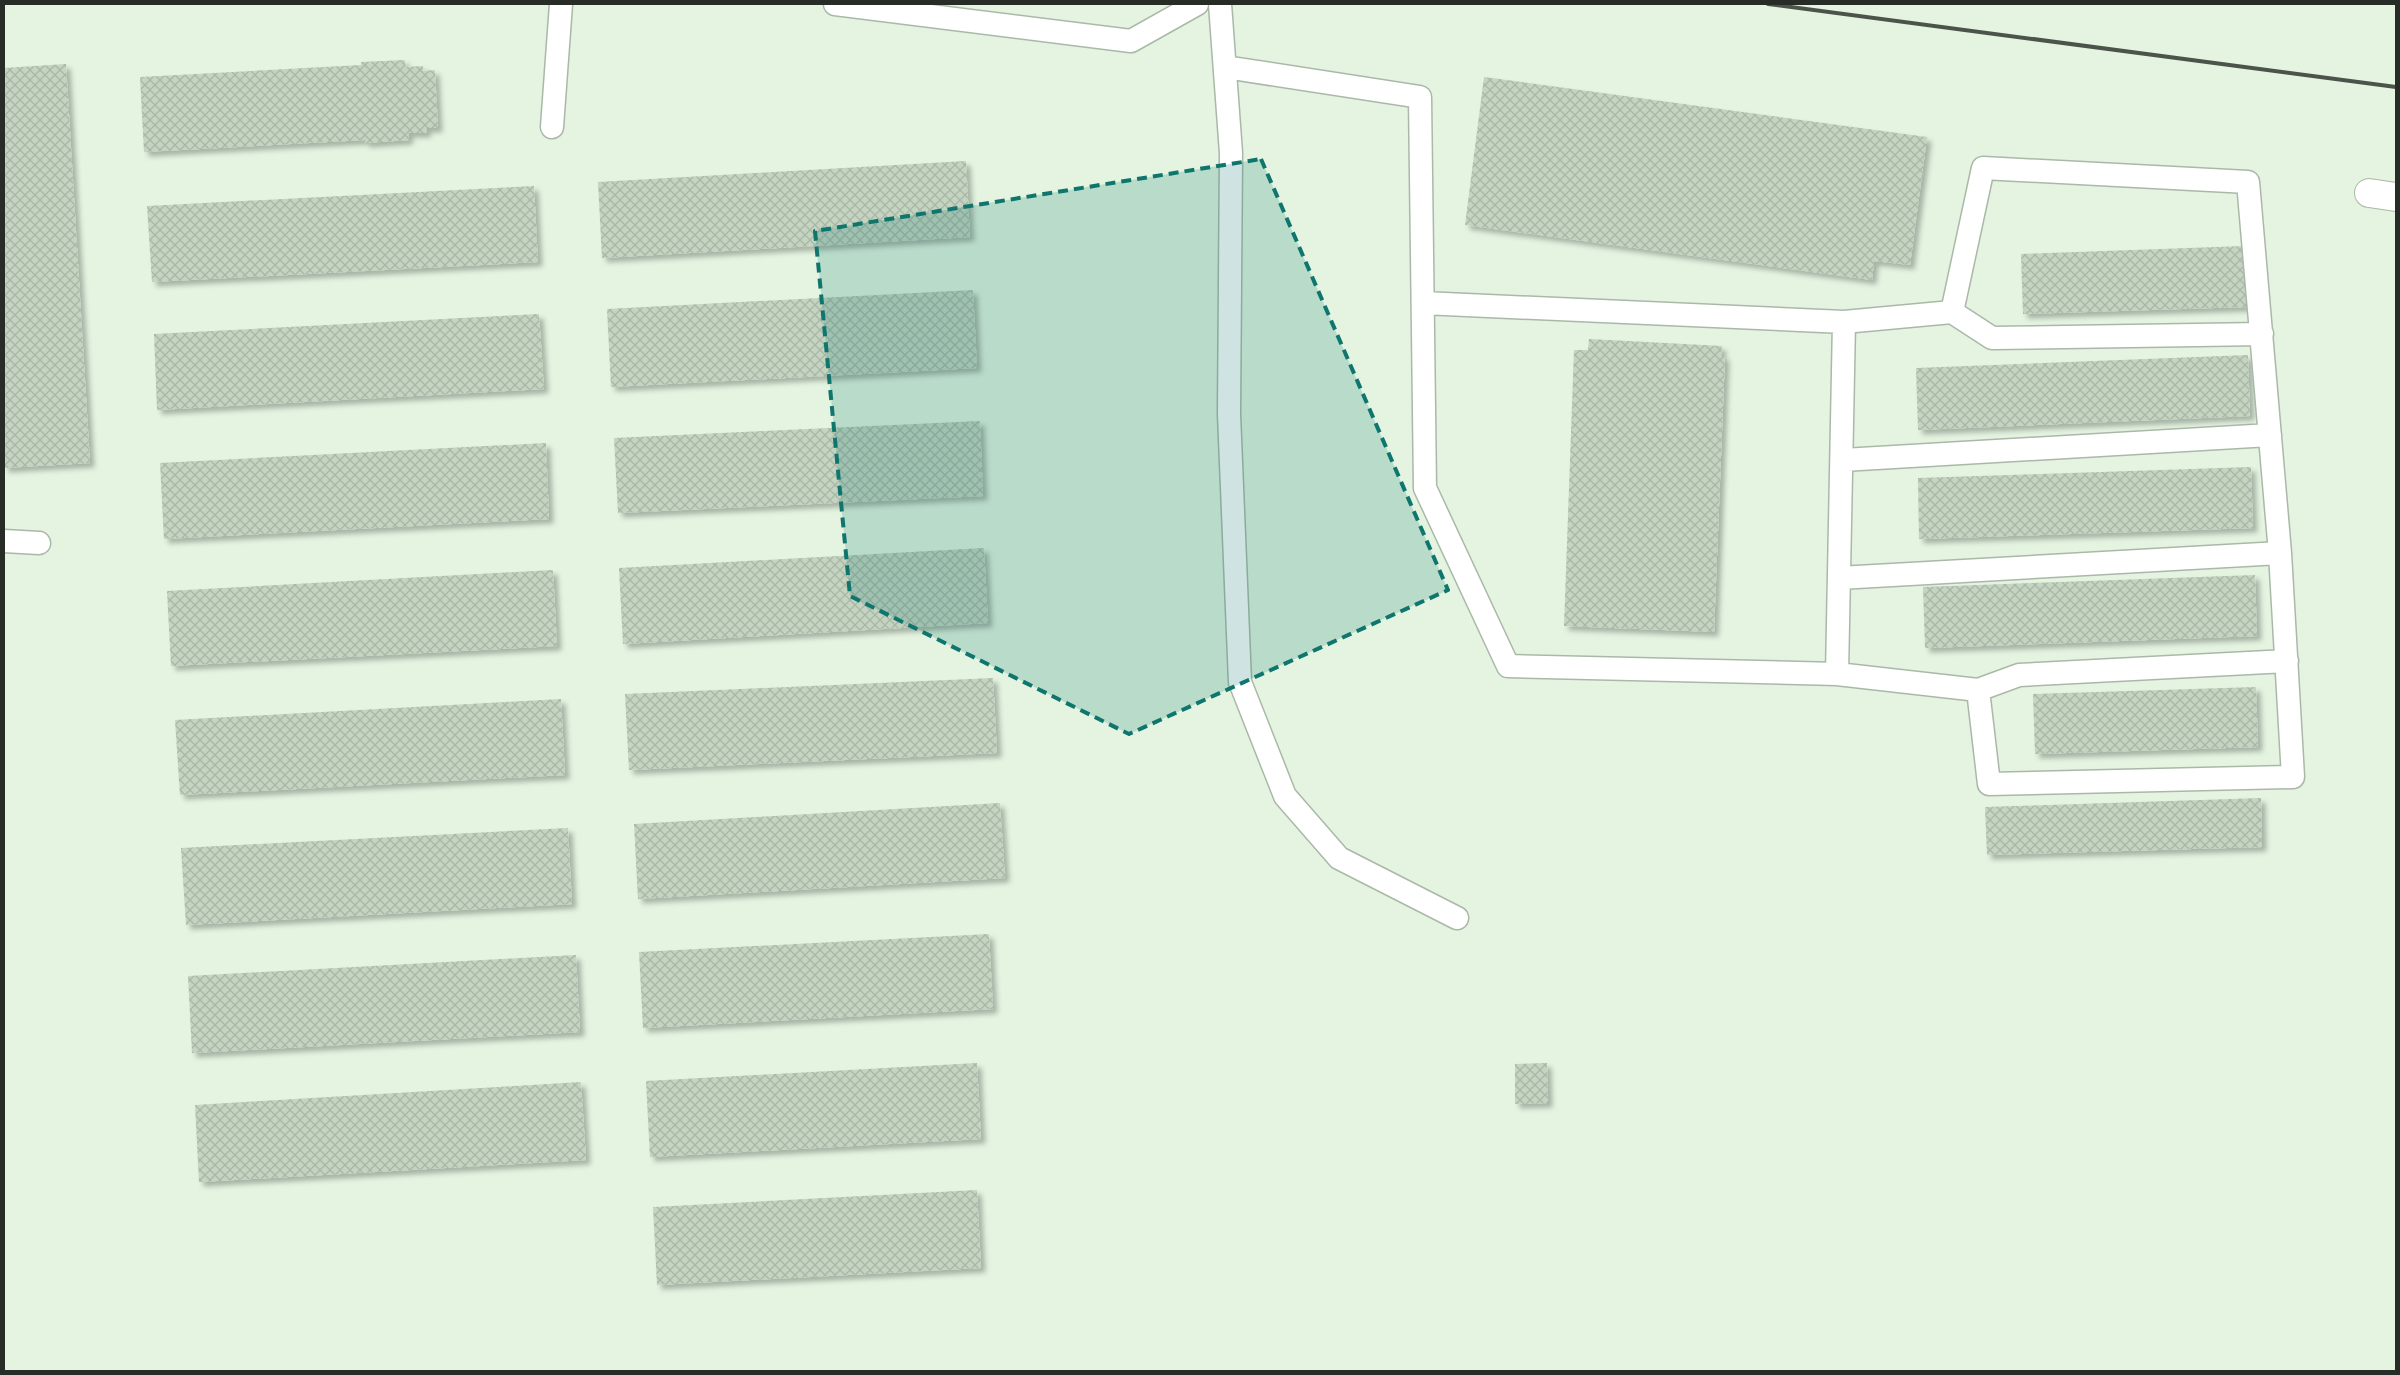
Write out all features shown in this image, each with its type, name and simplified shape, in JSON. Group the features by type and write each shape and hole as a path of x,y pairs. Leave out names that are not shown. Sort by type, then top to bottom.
{"street":[{"path":"2369,193 2396,197"}],"lane":[{"path":"552,127 561,4"},
{"path":"835,4 1131,41 1197,4"},
{"path":"1220,4 1231,153 1229,414 1240,682 1285,796 1339,858 1457,918"},
{"path":"1225,67 1420,97 1425,488 1508,666 1837,674 1978,690 2019,675 2287,661"},
{"path":"1952,312 1983,168 2248,182 2280,553 2293,777 1989,784 1978,690"},
{"path":"1423,302 1844,322 1952,312 1992,338 2262,334"},
{"path":"1837,674 1843,460 1844,322"},
{"path":"1843,460 2270,435"},
{"path":"4,542 39,543"},
{"path":"1839,578 2280,553"}],"highlighted area":[{"path":"1261,159 1448,590 1129,734 850,596 815,231"}],"building":[{"path":"405,60 405,67 423,66 423,71 435,70 438,128 426,128 427,133 408,133 409,140 365,143 365,140 144,152 140,77 361,65 361,62"},
{"path":"66,64 90,463 4,468 4,68"},
{"path":"1484,77 1927,137 1910,265 1874,261 1872,280 1465,225"},
{"path":"966,161 970,237 602,258 598,182"},
{"path":"534,186 538,262 152,282 147,206"},
{"path":"2244,246 2246,307 2023,314 2021,254"},
{"path":"973,290 977,368 611,387 607,309"},
{"path":"539,314 544,389 157,410 154,334"},
{"path":"1589,339 1722,346 1721,356 1725,356 1714,632 1564,626 1574,350 1588,350"},
{"path":"2248,355 2250,416 1918,430 1916,368"},
{"path":"980,421 983,496 618,513 614,438"},
{"path":"546,443 549,519 164,539 160,463"},
{"path":"2251,467 2253,528 1919,539 1918,478"},
{"path":"984,548 988,623 623,644 619,568"},
{"path":"553,570 557,646 171,666 167,591"},
{"path":"2255,575 2257,636 1925,648 1923,587"},
{"path":"993,678 997,753 629,770 625,694"},
{"path":"2256,687 2258,747 2035,754 2033,694"},
{"path":"561,699 565,775 180,795 175,720"},
{"path":"2261,798 2262,847 1987,855 1985,807"},
{"path":"1000,803 1005,878 638,899 634,824"},
{"path":"568,828 572,904 186,925 181,848"},
{"path":"989,934 993,1009 643,1028 639,952"},
{"path":"576,955 580,1032 192,1053 188,976"},
{"path":"977,1063 981,1139 650,1157 646,1081"},
{"path":"1547,1063 1548,1103 1515,1104 1515,1064"},
{"path":"581,1082 586,1160 199,1182 195,1105"},
{"path":"977,1190 981,1268 657,1285 653,1207"}],"railway":[{"path":"1768,4 2396,87"}]}
